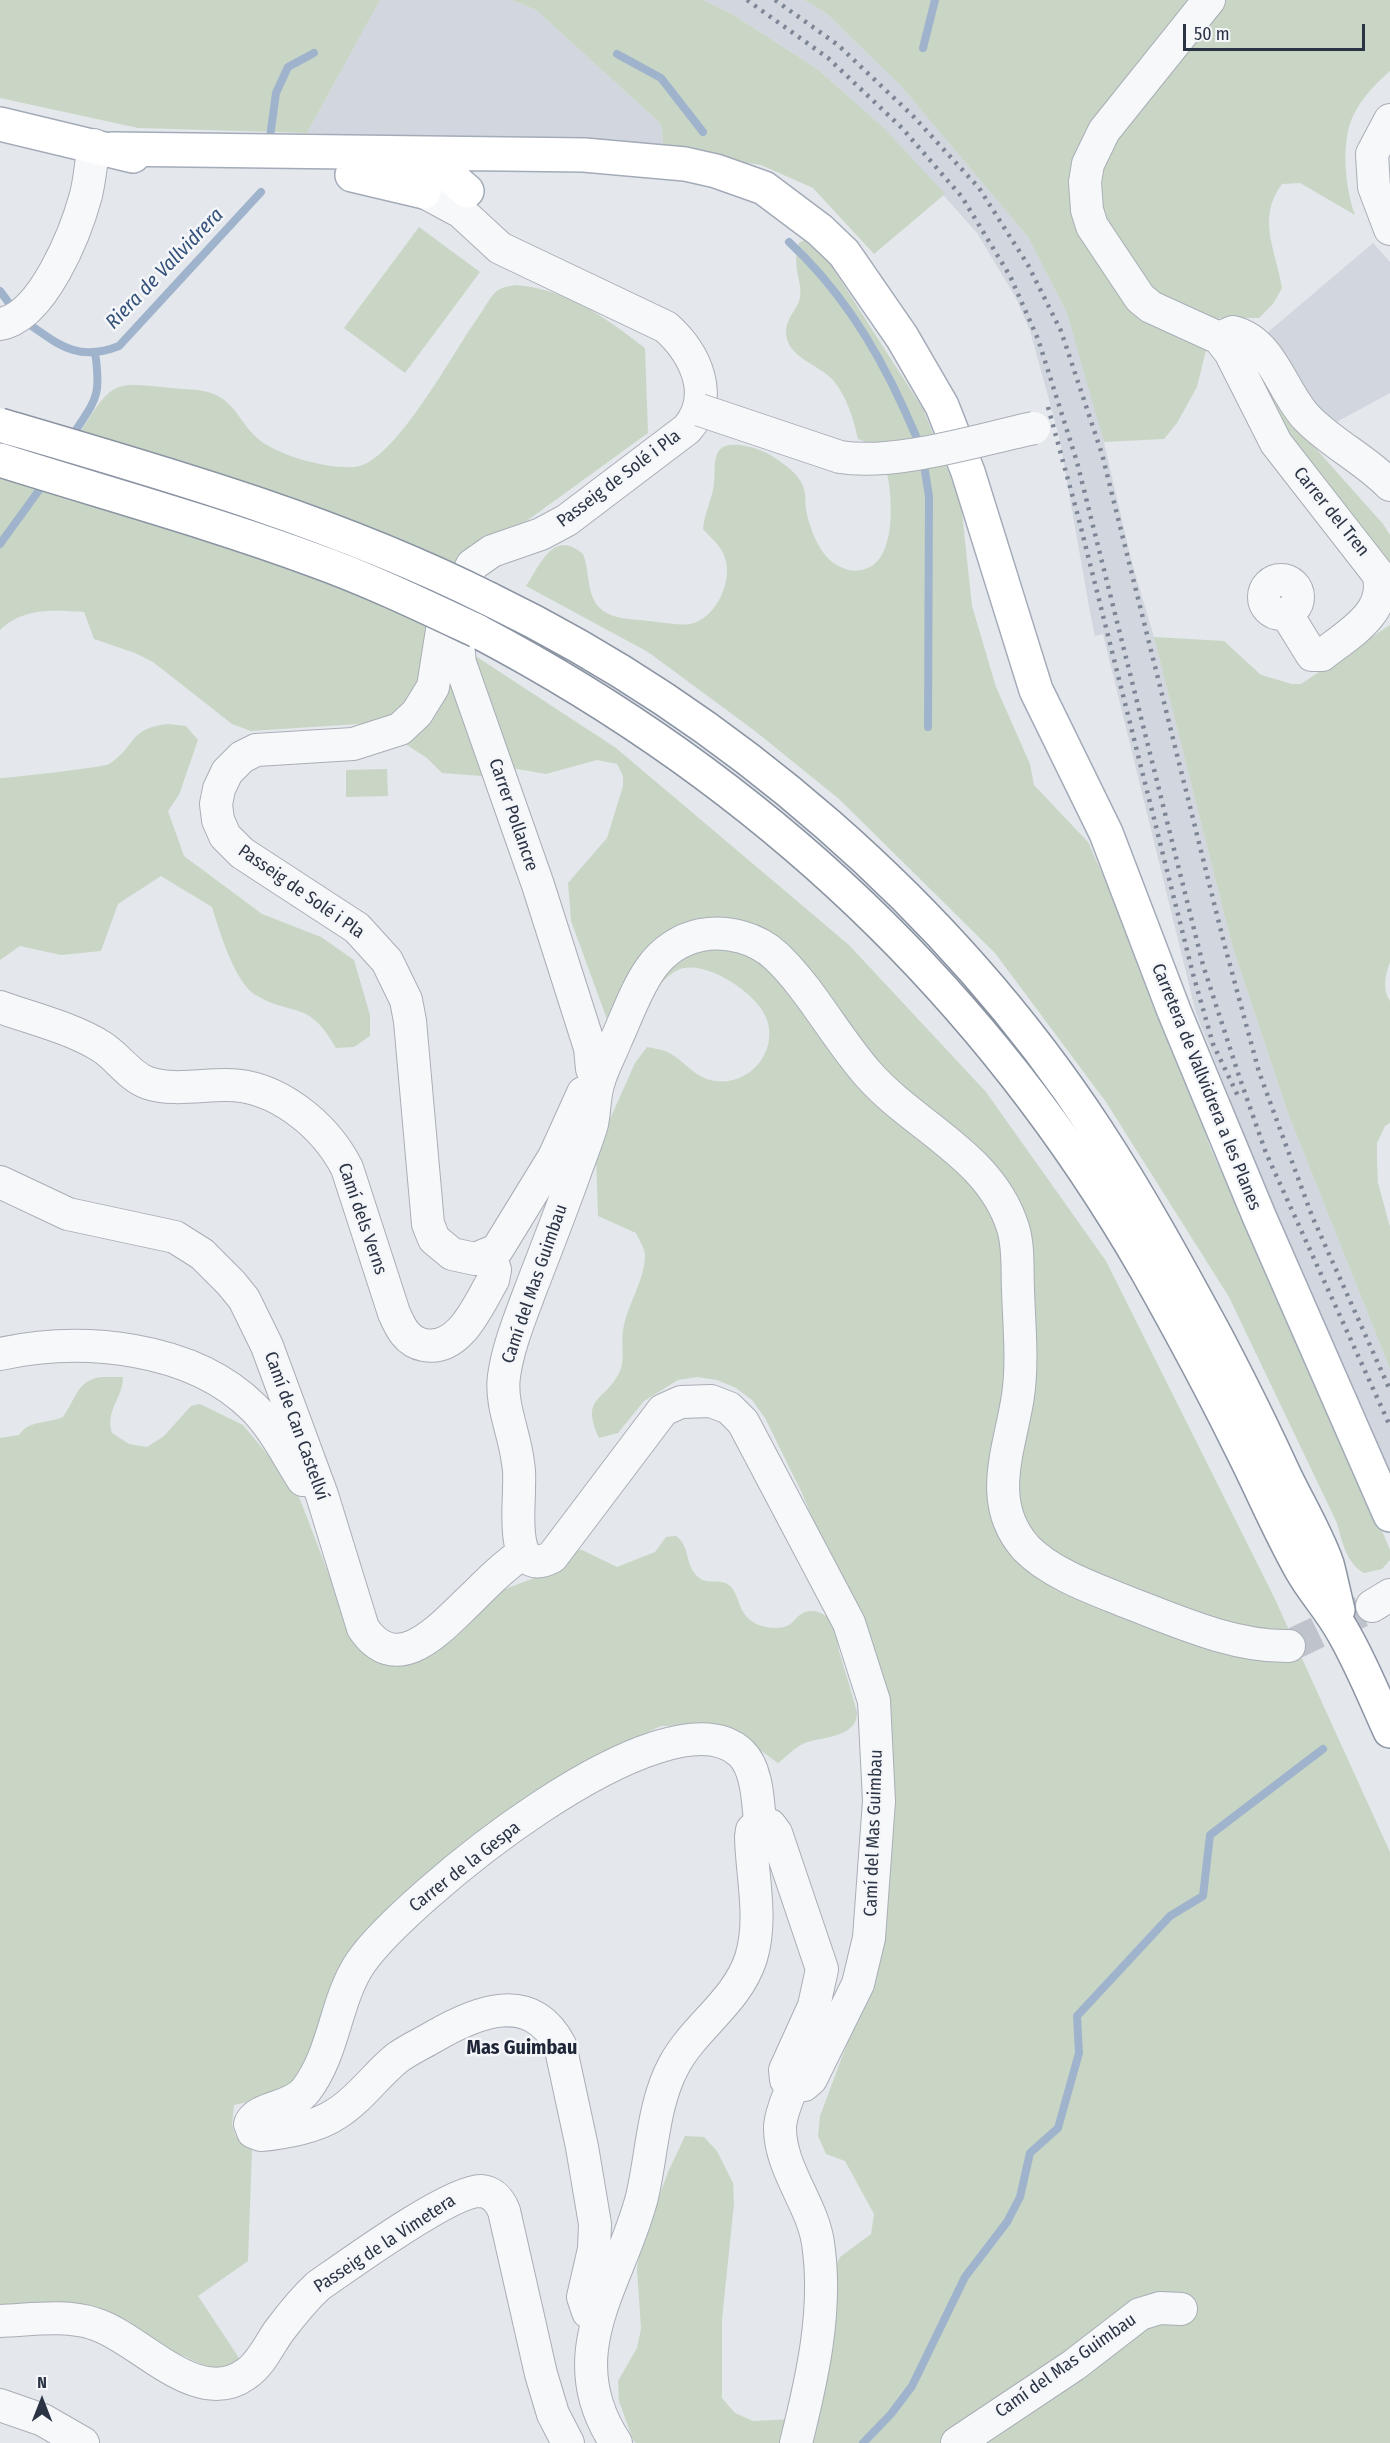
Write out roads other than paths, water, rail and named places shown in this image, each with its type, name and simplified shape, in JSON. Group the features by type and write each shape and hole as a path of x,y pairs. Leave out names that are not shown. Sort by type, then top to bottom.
{"main road":[{"path":"0,124 103,147 160,164 203,170 352,175 454,192 666,180 723,190 794,212"},
{"path":"103,147 302,153 526,153 626,157 716,171 764,188 794,212"},
{"path":"302,153 316,159 428,166 454,192"},
{"path":"454,192 474,161 526,153"},
{"name":"Carretera de Vallvidrera a les Planes","path":"794,212 820,230 844,253 902,337 942,406 969,472 1024,658 1036,690 1106,833 1174,1011 1254,1205 1390,1515"},
{"path":"0,425 266,505 379,549 489,599 596,654 684,712 828,827 931,925 997,998 1057,1073 1150,1215 1229,1391"},
{"path":"0,460 223,528 316,560 390,590 477,631 555,672 605,703 730,791 843,886 913,957 1000,1056 1086,1175 1145,1268 1229,1391 1326,1562 1344,1633 1390,1731"}],"street":[{"path":"1209,0 1104,131 1088,164 1085,196 1092,226 1140,298 1151,307 1219,338 1233,332 1250,338 1264,353 1307,418 1390,485"},
{"path":"1390,120 1372,154 1374,187 1390,229"},
{"path":"12,318 45,288 70,243 103,147"},
{"path":"454,192 500,248 666,327 679,338 696,367 700,383 700,410 840,457 858,460 886,459 1034,428"},
{"name":"Carrer del Tren","path":"1219,338 1230,352 1275,443 1370,560 1380,581 1380,597 1371,615 1322,655 1312,655 1286,613"},
{"name":"Passeig de Solé i Pla","path":"490,1255 475,1259 452,1254 434,1239 428,1224 410,1022 398,980 387,961 374,943 350,923 242,853 225,836 218,820 216,804 219,789 227,772 249,753 267,749 365,742 400,729 409,722 426,701 433,687 442,630 455,597 472,565 492,551 541,534 567,520 687,429 700,410"},
{"name":"Carrer Pollancre","path":"492,551 491,576 461,636 458,657 538,885 590,1048 592,1069 598,1081"},
{"name":"Camí del Mas Guimbau","path":"792,2087 804,2085 811,2079 858,1984 870,1938 879,1762 874,1701 849,1623 756,1442 736,1414 711,1401 681,1402 663,1410 549,1559 537,1562 523,1553 520,1544 519,1463 505,1400 505,1371 516,1328 592,1122 598,1081 639,989 654,964 671,947 702,935 719,933 749,940 775,956 877,1083 897,1103 951,1144 991,1186 1011,1223 1016,1244 1021,1355 1018,1395 1003,1468 1002,1486 1003,1501 1012,1529 1025,1546 1052,1567 1104,1593 1187,1625 1268,1646 1289,1646"},
{"name":"Camí dels Verns","path":"0,1007 91,1041 146,1083 163,1086 238,1085 281,1101 316,1125 334,1144 348,1167 393,1313 404,1333 418,1344 436,1346 445,1343 460,1332 493,1280 495,1270 490,1255"},
{"path":"490,1255 504,1242 554,1157 583,1094 598,1081"},
{"name":"Camí de Can Castellví","path":"0,1182 68,1214 175,1237 217,1268 244,1299 267,1346 322,1495 363,1628 374,1642 393,1649 415,1646 435,1633 504,1566 523,1553"},
{"path":"0,1354 40,1348 93,1347 126,1351 185,1366 238,1394 257,1410 306,1485 322,1495"},
{"name":"Carrer de la Gespa","path":"598,2315 588,2312 583,2302 594,2249 595,2224 582,2147 560,2045 552,2031 530,2015 514,2010 497,2010 466,2019 398,2057 337,2114 323,2121 261,2135 253,2132 250,2124 257,2115 283,2106 305,2091 326,2053 352,1980 362,1962 411,1908 434,1886 572,1785 645,1751 696,1740 718,1741 740,1752 748,1762 757,1794 760,1822"},
{"path":"616,2443 602,2414 592,2374 592,2345 598,2315 641,2199 667,2081 682,2053 736,1989 750,1960 756,1931 751,1836 752,1830 760,1822 770,1825 776,1833 822,1969 814,2006 785,2070 786,2080 792,2087 782,2114 781,2142 810,2210 818,2244 816,2355 796,2443"},
{"name":"Passeig de la Vimetera","path":"0,2321 68,2319 91,2322 198,2382 225,2384 237,2380 256,2365 281,2328 318,2286 455,2197 483,2191 496,2197 504,2211 541,2374 553,2414 568,2443"},
{"name":"Camí del Mas Guimbau","path":"957,2443 1074,2365 1140,2314 1160,2308 1181,2309"},
{"path":"0,2405 43,2420 83,2443"}],"waterway":[{"path":"923,48 935,0"},
{"name":"Riera de Vallvidrera","path":"270,137 276,93 288,67 314,53"},
{"name":"Riera de Vallvidrera","path":"617,54 661,78 703,132"},
{"name":"Riera de Vallvidrera","path":"23,320 57,343 79,351 104,351 119,346 261,192"},
{"path":"789,242 824,279 855,320 893,386 920,447"},
{"name":"Riera de Vallvidrera","path":"0,291 15,311"},
{"path":"71,438 95,398 98,380 95,352"},
{"path":"923,459 929,496 928,727"},
{"path":"0,544 45,482"},
{"path":"863,2443 891,2414 912,2386 965,2277 1007,2222 1020,2197 1030,2153 1058,2128 1079,2053 1077,2016 1170,1916 1203,1896 1210,1835 1323,1749"}],"tunnel":[{"path":"1289,1646 1372,1606"}],"railway":[{"path":"747,0 828,58 902,128 962,197 1010,276 1038,339 1077,462 1203,965 1239,1076 1266,1153 1390,1426"},
{"path":"775,0 838,45 913,116 979,188 1028,265 1061,331 1102,454 1224,943 1259,1072 1312,1216 1390,1390"},
{"path":"1048,407 1078,516 1193,974 1213,1044 1238,1096"}],"district":[{"name":"Mas Guimbau","path":"522,2048"}]}
